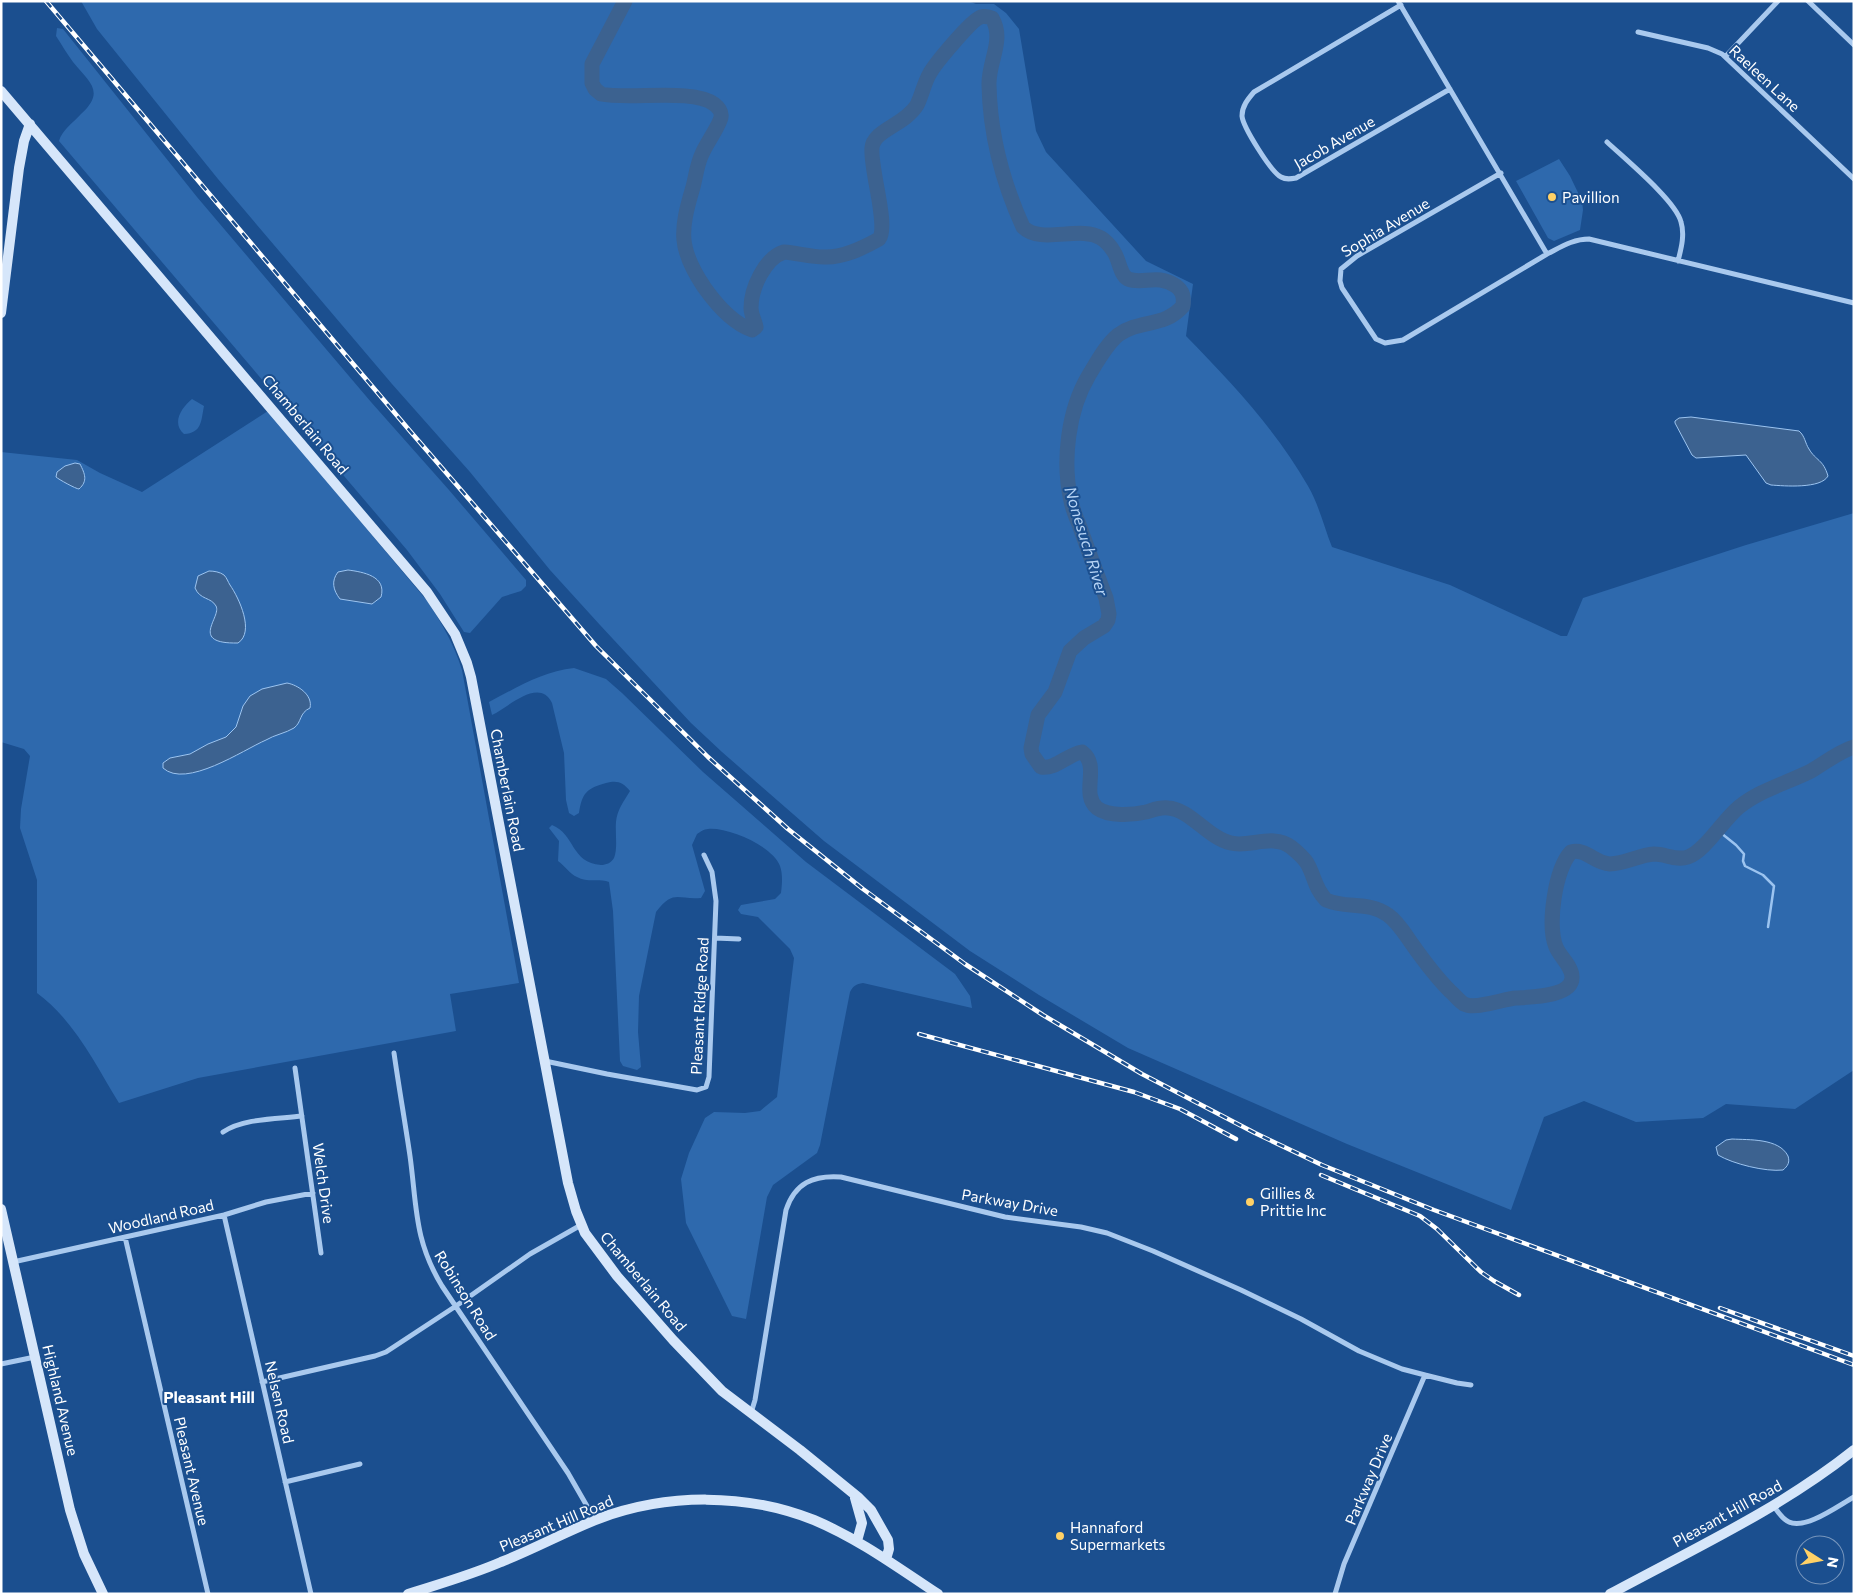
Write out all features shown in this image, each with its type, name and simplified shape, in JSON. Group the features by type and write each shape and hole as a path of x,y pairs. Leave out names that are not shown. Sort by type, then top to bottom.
{"street":[{"path":"1726,56 1778,1"},
{"path":"1808,1 1854,45"},
{"path":"1400,3 1547,254 1575,240 1589,239 1854,303"},
{"name":"Jacob Avenue","path":"1400,3 1254,92 1247,100 1242,114 1246,126 1276,173 1284,178 1296,178 1450,88"},
{"name":"Raeleen Lane","path":"1638,32 1708,48 1726,56 1854,179"},
{"path":"1,90 30,124 24,141 19,168 1,313"},
{"name":"Chamberlain Road","path":"30,124 415,577 437,605 455,634 467,662 474,690 545,1061 572,1196 581,1225 604,1260 673,1340 722,1391 800,1450 871,1510 885,1532 889,1544 886,1559"},
{"path":"1607,142 1667,199 1677,212 1683,232 1678,261"},
{"name":"Sophia Avenue","path":"1500,173 1349,261 1341,269 1342,288 1371,334 1380,342 1389,344 1410,336 1547,254"},
{"name":"Pleasant Ridge Road","path":"545,1061 697,1090 706,1087 709,1077 715,938 715,886 710,866 704,855"},
{"path":"715,938 739,939"},
{"name":"Robinson Road","path":"394,1053 421,1241 433,1271 568,1473 596,1520"},
{"name":"Welch Drive","path":"295,1068 321,1254"},
{"path":"223,1132 230,1128 253,1122 302,1116"},
{"name":"Parkway Drive","path":"751,1414 755,1400 786,1210 796,1190 809,1181 826,1176 863,1181 1005,1217 1081,1227 1107,1233 1241,1290 1301,1319 1359,1351 1402,1369 1471,1385"},
{"name":"Woodland Road","path":"13,1262 224,1215 258,1204 313,1193"},
{"name":"Highland Avenue","path":"1,1209 77,1536 89,1567 103,1594"},
{"name":"Nelsen Road","path":"224,1215 311,1594"},
{"path":"262,1382 380,1354 396,1346 456,1306 530,1254 581,1225"},
{"name":"Pleasant Avenue","path":"125,1236 208,1594"},
{"path":"1,1364 36,1357"},
{"name":"Parkway Drive","path":"1335,1594 1344,1564 1425,1375"},
{"name":"Pleasant Hill Road","path":"1610,1594 1773,1506 1854,1450"},
{"path":"285,1482 360,1464"},
{"path":"853,1494 862,1523 856,1541"},
{"path":"1773,1506 1785,1520 1798,1524 1820,1517 1854,1497"},
{"name":"Pleasant Hill Road","path":"408,1594 487,1568 596,1520 663,1502 701,1500 735,1501 766,1506 800,1515 856,1541 938,1594"}],"shaded area":[{"path":"81,1 968,1 976,4 994,4 1006,13 1019,29 1036,131 1046,152 1146,261 1193,284 1186,336 1252,407 1282,445 1312,493 1332,547 1450,585 1561,636 1567,636 1583,598 1746,545 1854,513 1854,1070 1795,1109 1726,1104 1703,1118 1636,1122 1584,1101 1544,1117 1511,1210 1347,1144 1128,1048 1039,995 970,951 824,841 691,723 550,570 470,472 392,384 218,179 97,29"},
{"path":"57,28 63,29 197,197 371,402 526,580 526,586 521,591 502,597 470,633 464,632 440,594 407,550 59,141 65,130 88,106 93,99 94,93 89,81 73,62 56,36"},
{"path":"1559,159 1582,201 1583,210 1580,230 1554,241 1548,238 1516,181"},
{"path":"192,399 204,406 201,421 197,429 184,434 178,425 179,415"},
{"path":"268,411 428,602 443,626 455,652 462,670 519,983 450,994 456,1031 198,1078 119,1103 73,1029 37,993 37,880 20,828 21,809 30,756 24,749 1,742 1,452 77,460 100,473 142,492"},
{"path":"1691,417 1799,431 1812,453 1824,466 1828,476 1818,483 1810,485 1771,485 1766,483 1746,455 1696,458 1692,455 1675,423 1679,418"},
{"path":"75,463 80,464 85,477 84,483 79,489 56,477 57,472 65,466"},
{"path":"348,570 367,574 377,580 382,590 381,597 372,604 340,599 334,589 334,579 338,572"},
{"path":"209,571 221,573 226,577 241,606 244,615 245,631 243,638 238,643 223,642 214,639 211,635 210,629 217,611 216,606 200,595 195,588 198,576"},
{"path":"574,668 606,679 703,772 806,862 955,974 970,996 972,1008 863,983 852,988 820,1145 817,1153 773,1185 767,1197 746,1319 732,1316 686,1223 681,1179 689,1153 705,1118 714,1112 745,1113 760,1111 777,1097 794,958 790,949 758,917 741,914 738,910 741,905 775,899 781,893 781,869 769,851 749,839 717,829 704,830 697,834 692,845 705,891 701,898 676,897 667,900 656,912 639,996 638,1032 641,1067 637,1070 623,1066 620,1061 613,911 609,882 581,879 574,876 558,861 559,841 549,828 552,825 559,829 584,859 591,863 605,865 614,858 616,822 621,806 630,791 617,782 594,787 586,792 579,813 574,816 569,813 566,800 564,753 552,703 546,696 540,693 532,693 492,715 489,702 541,676"},
{"path":"287,683 304,691 310,703 310,708 304,712 294,728 269,738 215,766 200,771 186,774 173,773 163,768 163,763 170,758 190,754 226,737 236,727 243,706 250,696 262,689"},
{"path":"1726,1140 1763,1141 1778,1146 1788,1156 1788,1164 1783,1170 1759,1169 1718,1155 1716,1147"}],"waterway":[{"name":"Nonesuch River","path":"625,1 592,64 592,83 601,94 691,97 704,99 714,104 719,110 720,120 700,158 686,216 684,239 689,261 704,287 725,312 745,327 752,330 756,327 751,311 753,292 765,267 777,255 784,252 819,257 838,256 860,249 879,239 882,222 872,157 874,142 878,136 912,112 933,68 954,42 970,25 981,17 992,18 996,26 996,43 989,76 992,122 999,158 1009,193 1023,227 1031,232 1040,234 1082,233 1101,238 1113,250 1125,277 1139,281 1163,280 1176,286 1182,292 1183,306 1176,313 1160,321 1126,330 1118,335 1110,344 1082,389 1076,404 1069,436 1067,469 1072,505 1106,598 1109,614 1104,626 1084,638 1070,651 1055,692 1038,715 1031,748 1032,754 1041,767 1052,766 1082,752 1090,765 1090,795 1092,802 1097,808 1108,813 1121,815 1168,808 1184,813 1215,836 1231,843 1245,844 1269,841 1284,843 1305,861 1310,868 1319,891 1326,900 1334,903 1365,906 1388,915 1398,925 1445,986 1464,1004 1475,1006 1511,999 1550,995 1566,989 1570,984 1571,973 1556,947 1552,926 1557,884 1565,860 1571,852 1581,852 1610,864 1654,854 1679,858 1688,857 1701,848 1733,813 1747,801 1811,771 1854,747"},
{"path":"1716,829 1744,854 1743,861 1745,866 1763,875 1774,886 1768,927"}],"railway":[{"path":"46,1 410,431 596,646 708,757 788,829 863,889 965,964 1043,1015 1142,1074 1255,1133 1322,1165 1434,1210 1854,1365"},
{"path":"919,1034 1134,1092 1180,1109 1236,1139"},
{"path":"1321,1175 1420,1216 1437,1229 1481,1272 1519,1295"},
{"path":"1720,1308 1854,1356"}],"place":[{"name":"Pavillion","path":"1552,197"},
{"name":"Gillies & Prittie Inc","path":"1250,1202"},
{"name":"Hannaford Supermarkets","path":"1060,1536"}],"district":[{"name":"Pleasant Hill","path":"209,1396"}]}
